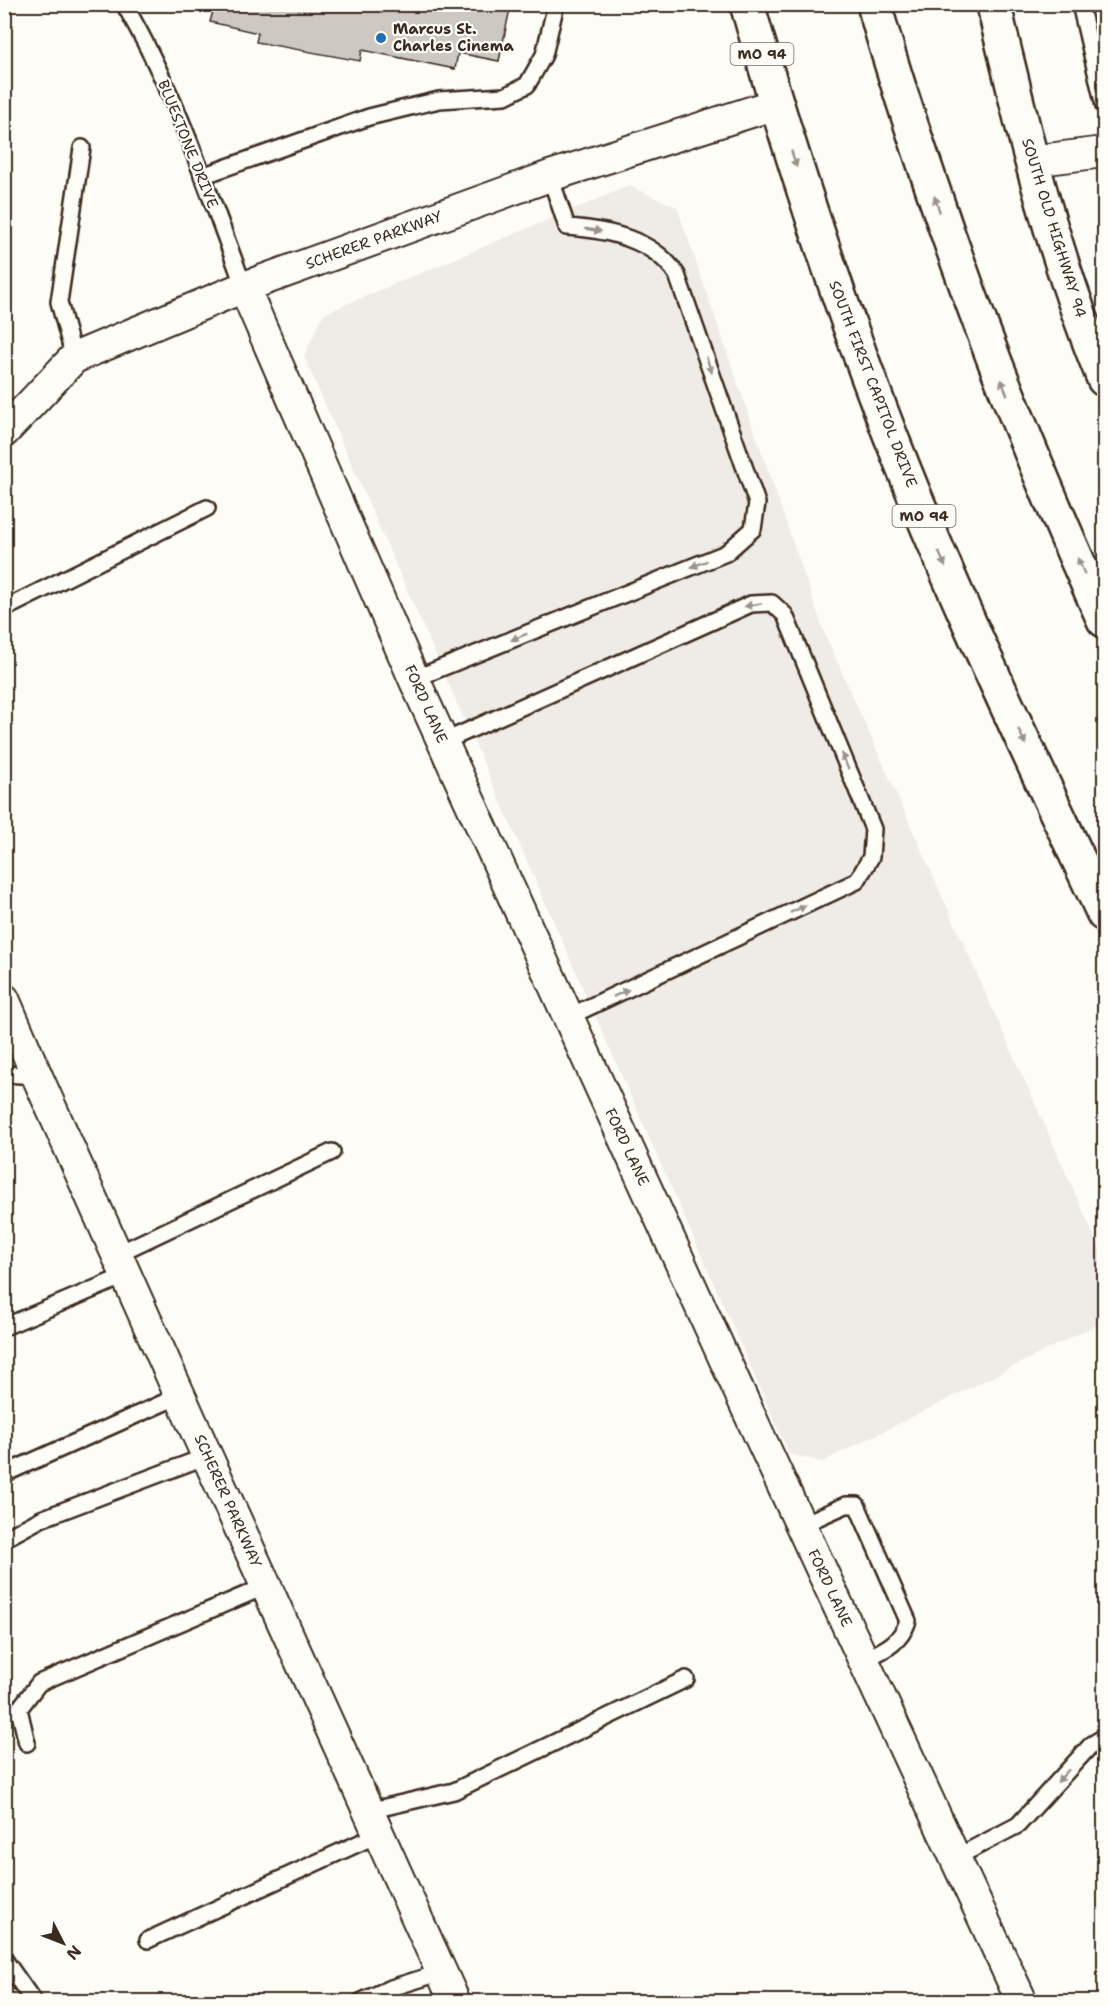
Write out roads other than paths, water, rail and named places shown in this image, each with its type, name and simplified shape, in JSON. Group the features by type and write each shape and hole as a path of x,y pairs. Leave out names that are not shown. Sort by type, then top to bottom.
{"main road":[{"name":"SOUTH FIRST CAPITOL DRIVE","path":"747,4 776,104 833,280 897,452 970,624 1104,914"},
{"path":"874,4 918,147 961,273 1006,391 1104,620"},
{"name":"SOUTH OLD HIGHWAY 94","path":"994,4 1043,206 1097,342 1104,379"}],"street":[{"name":"SCHERER PARKWAY","path":"4,432 74,358 244,287 550,176 776,104"},
{"path":"1031,161 1104,152"},
{"name":"FORD LANE","path":"244,287 414,679 863,1660 1022,2001"},
{"name":"SCHERER PARKWAY","path":"4,999 207,1456 455,2001"}],"lane":[{"name":"BLUESTONE DRIVE","path":"124,4 146,41 167,88 244,287"},
{"path":"202,176 369,117 440,100 506,96 526,85 544,55 556,4"},
{"path":"1080,4 1104,106"},
{"path":"74,358 59,302 82,148"},
{"path":"414,679 726,553 753,529 757,503 677,275 668,261 635,240 596,229 567,227 550,176"},
{"path":"4,609 207,508"},
{"path":"443,742 751,604 771,603 785,615 873,829 871,857 857,881 568,1017"},
{"path":"4,1074 37,1076"},
{"path":"4,1327 332,1152"},
{"path":"4,1474 181,1395"},
{"path":"4,1539 41,1519 207,1456"},
{"path":"801,1525 846,1505 857,1505 908,1621 904,1634 889,1648 863,1660"},
{"path":"27,1743 19,1709 39,1683 266,1586"},
{"path":"148,1940 374,1823 454,1791 686,1679"},
{"path":"955,1858 1018,1825 1091,1744 1104,1737"},
{"path":"4,1959 34,2001"},
{"path":"360,2001 388,1989 442,1972"}],"place":[{"name":"Marcus St. Charles Cinema","path":"381,38"}]}
